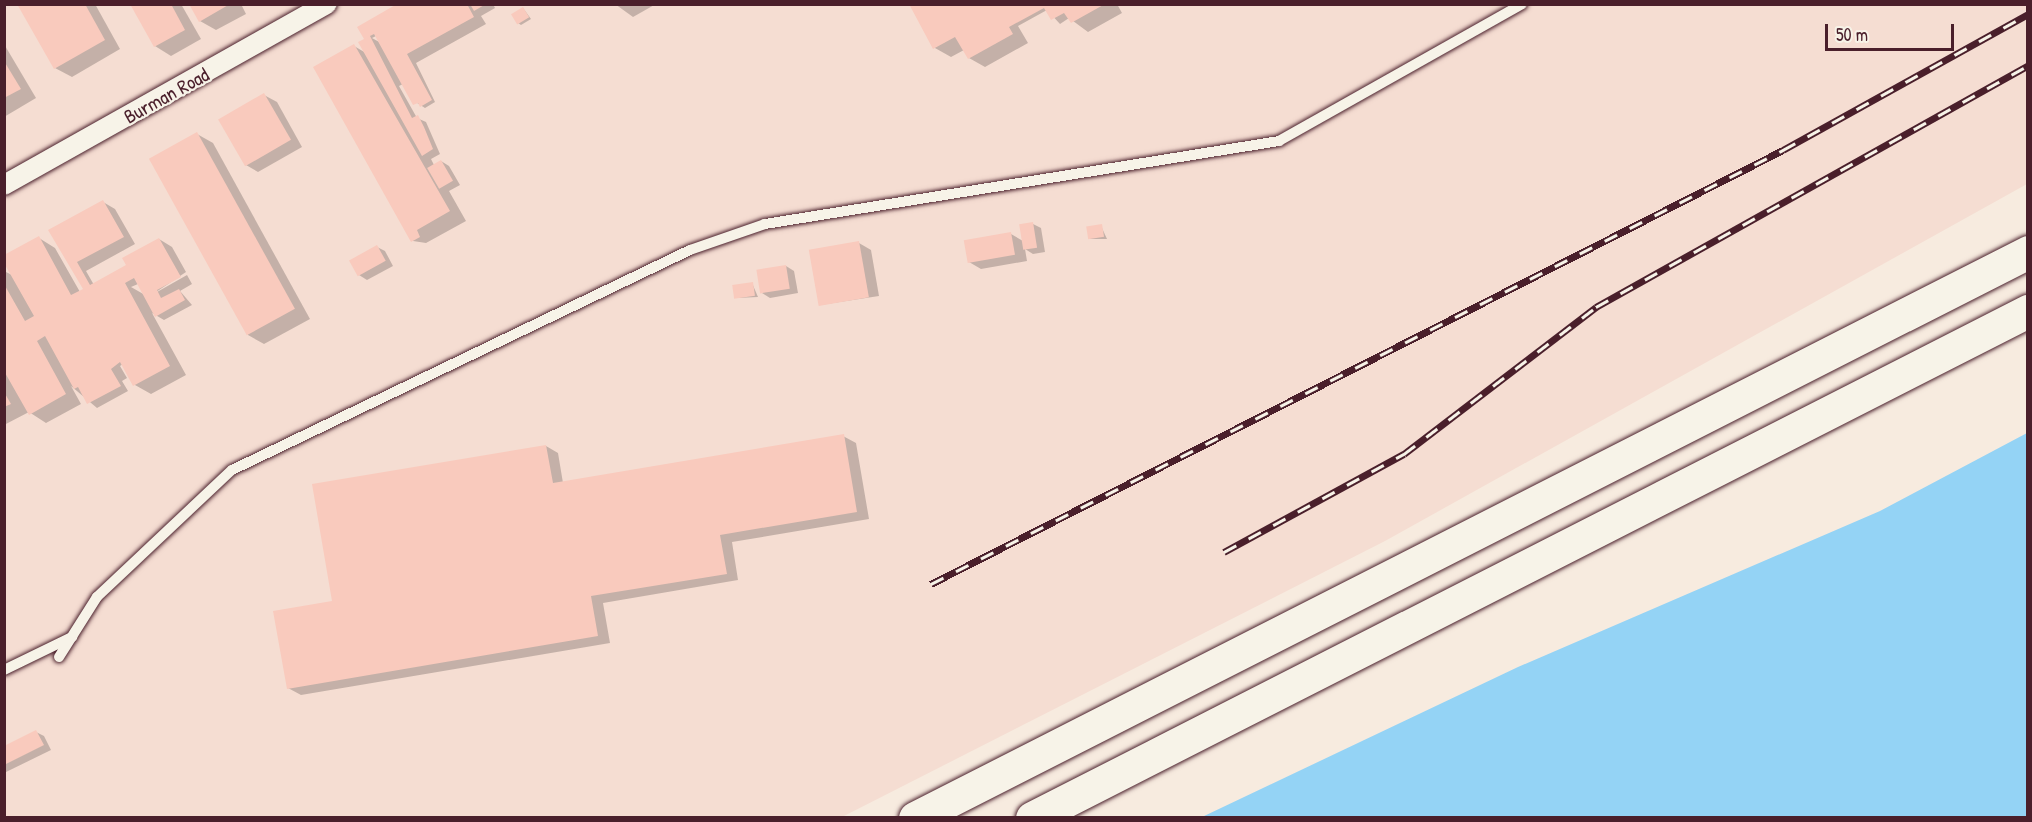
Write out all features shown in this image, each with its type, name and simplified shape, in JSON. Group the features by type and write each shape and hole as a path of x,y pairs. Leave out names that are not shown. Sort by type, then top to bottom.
{"highway":[{"path":"915,818 2028,252"},
{"path":"1032,818 2028,311"}],"street":[{"name":"Burman Road","path":"4,185 327,4"}],"lane":[{"path":"59,657 97,597 232,470 690,250 765,224 1279,141 1522,4"},
{"path":"4,670 72,636"}],"shaded area":[{"path":"5,5 2027,5 2027,184 1385,541 842,817 5,818"}],"water":[{"path":"2027,433 2027,817 1202,817 1518,667 1880,511"}],"building":[{"path":"17,4 85,4 105,40 54,69"},
{"path":"130,4 171,4 185,30 154,47"},
{"path":"189,4 230,4 199,22"},
{"path":"397,4 467,4 474,17 407,54 432,100 420,107 418,103 413,105 374,34 370,36 412,118 418,115 424,127 433,149 422,156 358,42 364,39 357,27"},
{"path":"470,4 486,4 474,11"},
{"path":"909,4 1105,4 1071,23 1064,13 1051,20 1044,8 1009,27 1013,34 968,59 955,37 933,49"},
{"path":"523,7 529,17 517,24 511,14"},
{"path":"354,44 450,211 417,230 420,237 411,242 313,67"},
{"path":"4,61 21,89 4,98"},
{"path":"264,93 291,140 245,166 218,120"},
{"path":"197,132 295,309 247,335 149,159"},
{"path":"441,160 453,181 439,189 427,168"},
{"path":"103,200 124,237 77,262 90,285 126,265 122,258 159,238 181,277 157,290 161,298 179,289 185,300 155,317 134,278 125,283 170,366 133,386 120,362 111,369 121,386 87,404 78,387 74,389 45,336 37,341 66,394 29,415 4,371 4,284 25,321 34,316 4,263 4,255 39,236 71,295 83,289 48,230"},
{"path":"1033,222 1037,248 1023,250 1019,224"},
{"path":"1102,224 1104,237 1088,239 1086,227"},
{"path":"1011,232 1015,255 968,263 964,240"},
{"path":"859,241 869,297 819,306 809,250"},
{"path":"377,245 386,261 358,276 349,261"},
{"path":"786,265 790,289 760,293 756,270"},
{"path":"753,282 755,296 734,299 732,285"},
{"path":"4,392 11,404 4,407"},
{"path":"844,434 857,512 720,535 727,574 591,596 598,636 287,689 273,611 332,601 312,484 546,445 553,483"},
{"path":"36,730 44,745 4,765 4,746"}],"railway":[{"path":"931,584 1783,150 2028,14"},
{"path":"1224,552 1404,454 1596,307 2028,66"}]}
